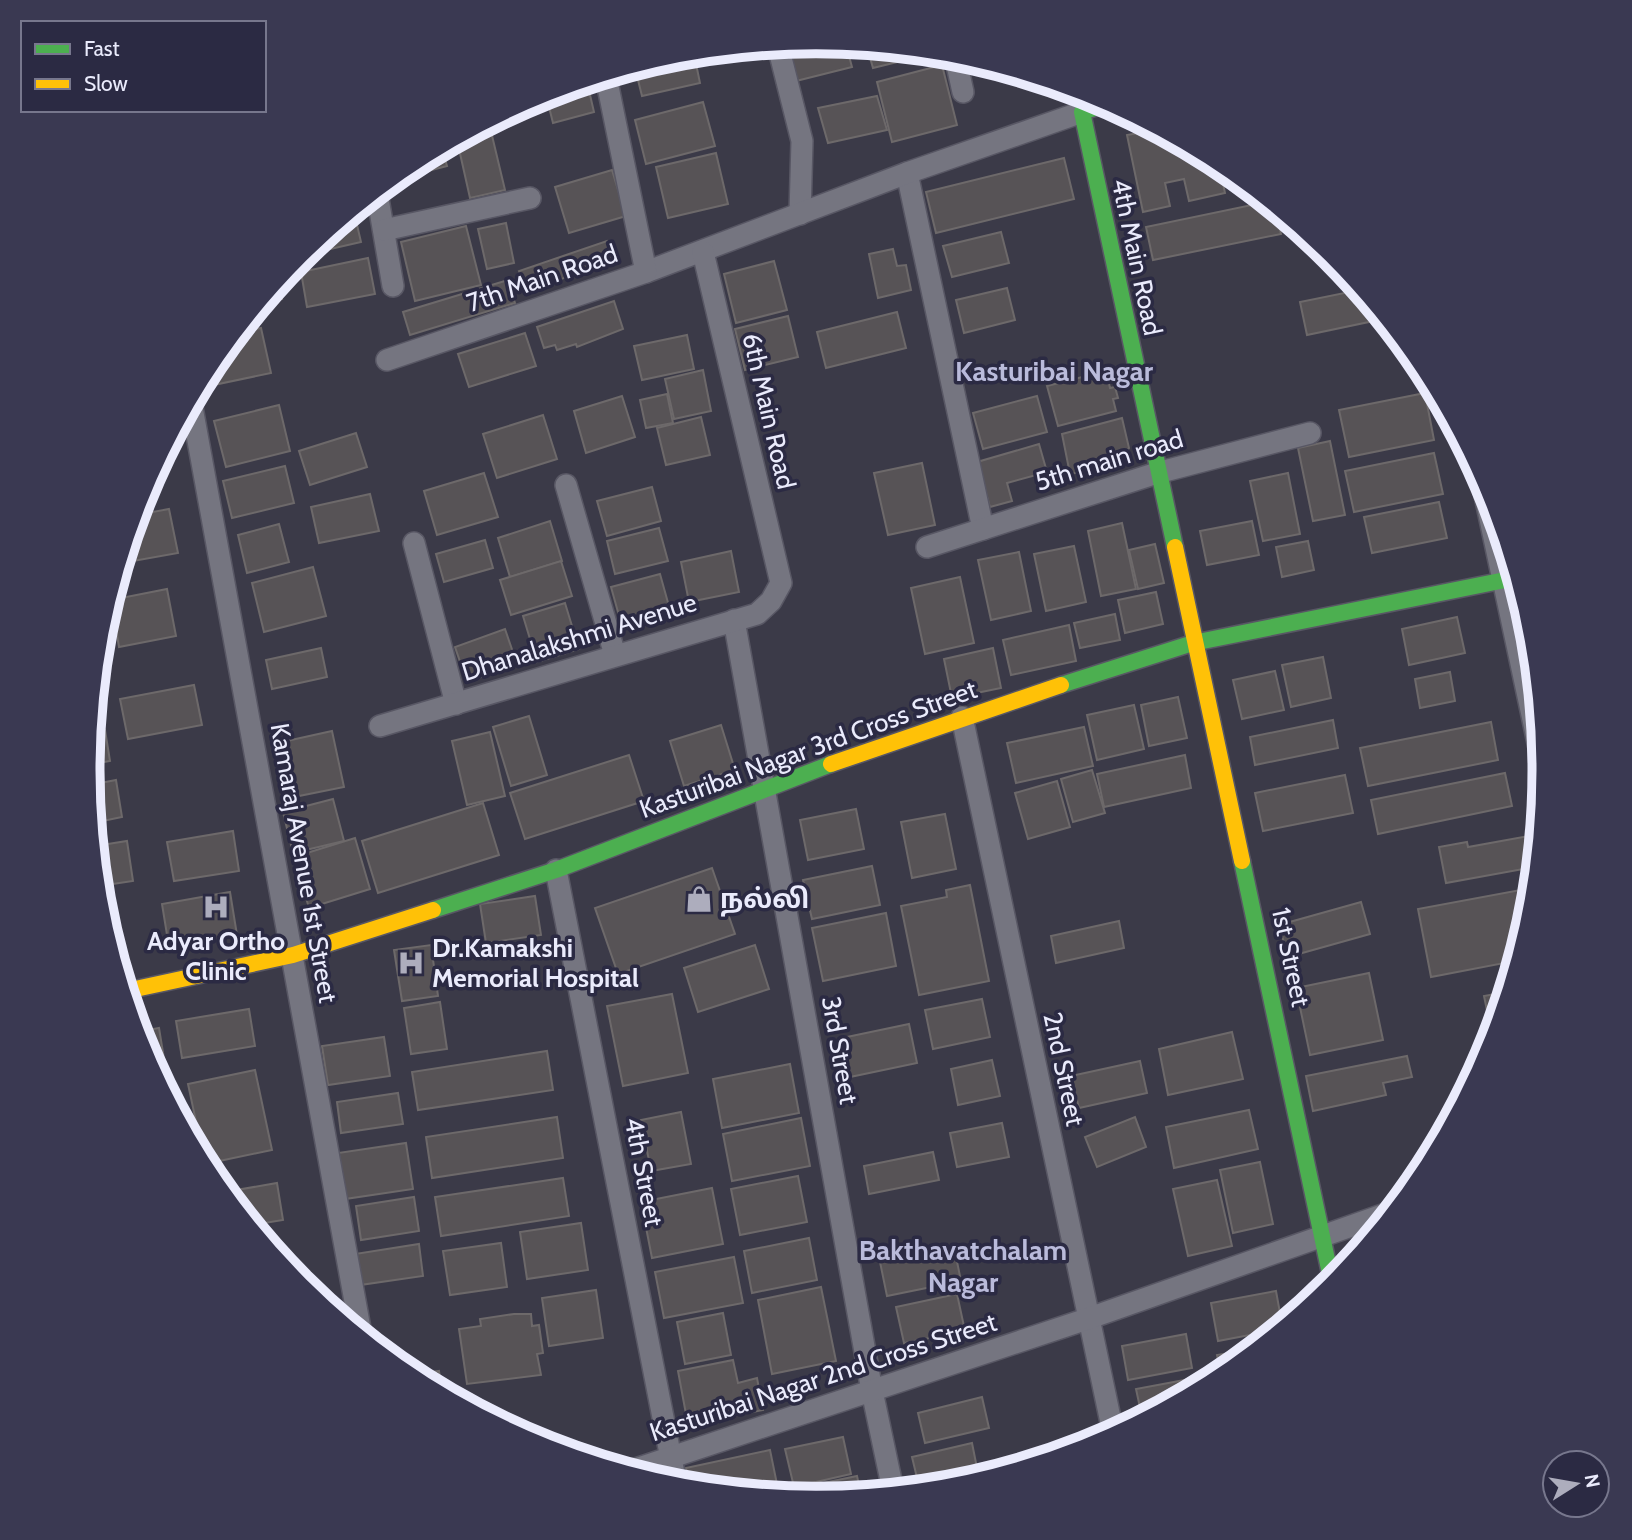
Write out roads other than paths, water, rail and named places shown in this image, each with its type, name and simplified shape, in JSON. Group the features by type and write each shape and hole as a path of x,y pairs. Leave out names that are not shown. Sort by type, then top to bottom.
{"street":[{"path":"780,56 802,141 800,214"},
{"path":"958,68 963,92"},
{"name":"7th Main Road","path":"387,360 646,272 608,86"},
{"path":"646,272 907,173 1091,109"},
{"name":"4th Main Road","path":"1082,112 1194,643"},
{"path":"907,173 983,529"},
{"path":"384,230 530,198"},
{"path":"379,203 393,286"},
{"name":"6th Main Road","path":"703,251 781,583"},
{"name":"Kamaraj Avenue 1st Street","path":"194,416 359,1320"},
{"name":"5th main road","path":"927,547 1157,473 1310,433"},
{"path":"566,485 615,655"},
{"path":"414,542 456,704"},
{"name":"Kasturibai Nagar 3rd Cross Street","path":"135,989 293,955 556,870 765,788 961,717 1194,643 1505,580"},
{"name":"Dhanalakshmi Avenue","path":"380,726 757,614 771,601 781,583"},
{"name":"3rd Street","path":"734,620 872,1391 891,1482"},
{"name":"1st Street","path":"1194,643 1329,1268"},
{"name":"2nd Street","path":"961,717 1087,1319 1111,1422"},
{"name":"4th Street","path":"556,870 674,1471"},
{"name":"Kasturibai Nagar 2nd Cross Street","path":"647,1465 1087,1319 1374,1218"}],"place":[{"name":"நல்லி","path":"699,899"},
{"name":"Adyar Ortho Clinic","path":"216,907"},
{"name":"Dr.Kamakshi Memorial Hospital","path":"411,963"}],"district":[{"name":"Kasturibai Nagar","path":"1054,371"},
{"name":"Bakthavatchalam Nagar","path":"963,1266"}]}
